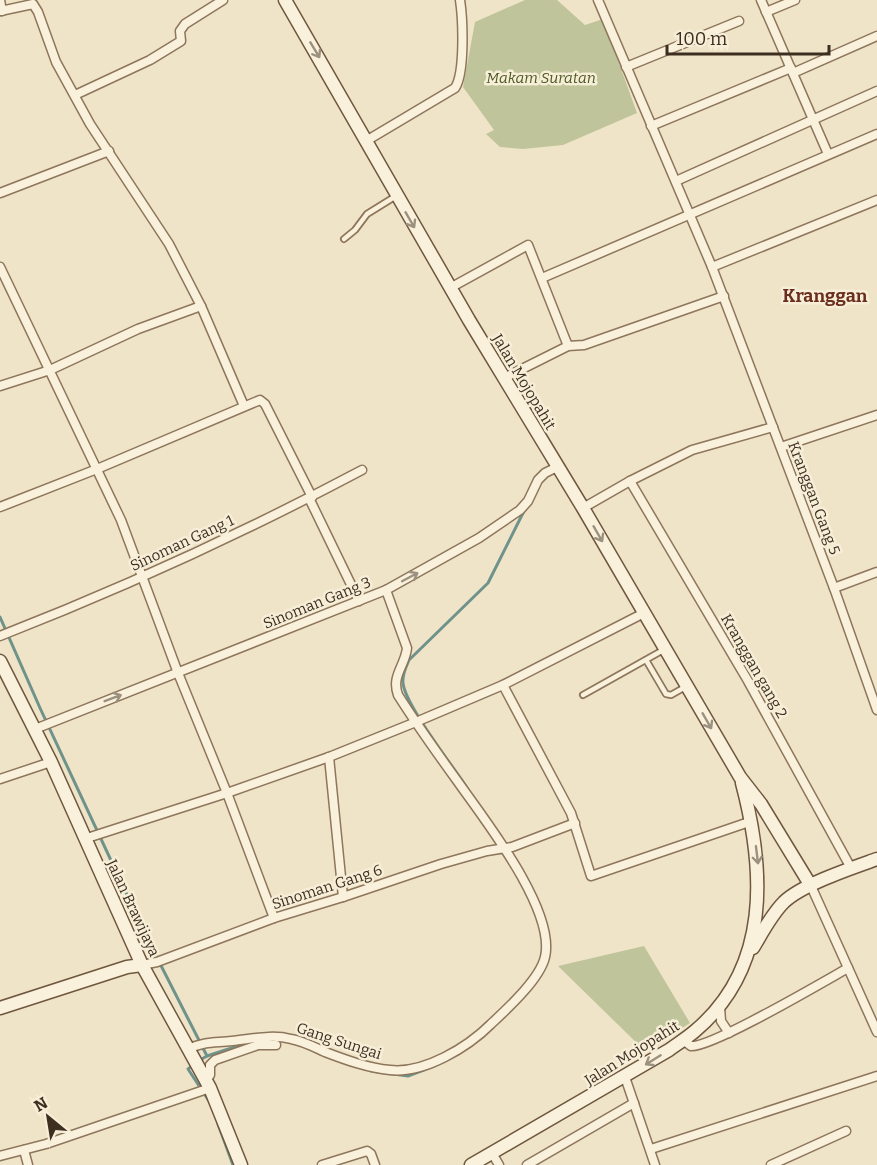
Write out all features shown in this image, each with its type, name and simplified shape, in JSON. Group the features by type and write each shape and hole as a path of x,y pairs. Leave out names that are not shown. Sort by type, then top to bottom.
{"main road":[{"name":"Jalan Mojopahit","path":"285,0 450,288 583,508 740,777 761,804 811,886"},
{"name":"Jalan Brawijaya","path":"0,663 39,727 51,762 94,836 142,965 195,1047 206,1083 240,1165"},
{"name":"Jalan Mojopahit","path":"471,1165 625,1077 683,1040 695,1032 720,1005 737,980 747,957 759,903 758,864 752,821 740,777"},
{"path":"747,957 785,900 851,868 877,859"},
{"path":"0,1008 127,967 142,965"}],"street":[{"path":"0,0 1,11 33,4 38,12 56,62 90,124 168,244 201,306 244,406"},
{"path":"75,95 150,60 181,41 180,31 185,24 223,0"},
{"path":"366,141 455,88 460,79 463,20 460,0"},
{"name":"Kranggan Gang 5","path":"599,0 724,296 834,588 877,710"},
{"path":"761,0 828,154"},
{"path":"766,12 795,0"},
{"path":"627,67 739,21"},
{"path":"651,126 877,36"},
{"path":"676,181 877,91"},
{"path":"542,278 877,134"},
{"path":"0,193 109,151"},
{"path":"712,267 877,200"},
{"path":"450,288 528,245 568,346"},
{"path":"0,267 121,520 274,918"},
{"path":"504,378 568,346 584,345 724,296"},
{"path":"0,386 50,370 138,329 201,306"},
{"path":"0,507 260,400 265,404 311,497 359,601"},
{"path":"781,447 877,415"},
{"path":"583,508 692,450 774,427"},
{"name":"Sinoman Gang 3","path":"39,727 386,590 479,538 520,510 528,501 538,480 557,466"},
{"name":"Sinoman Gang 1","path":"5,634 143,576 311,497 362,470"},
{"name":"Kranggan gang 2","path":"630,481 748,681 851,868"},
{"path":"834,588 877,572"},
{"path":"386,590 408,648 396,677 396,690 416,722 508,847"},
{"path":"94,836 329,757 416,722 502,685 644,613"},
{"path":"502,685 575,823 591,876 752,821"},
{"path":"329,757 343,897"},
{"path":"0,779 51,762"},
{"name":"Sinoman Gang 6","path":"142,965 159,961 274,918 441,864 508,847 575,823"},
{"name":"Gang Sungai","path":"195,1047 275,1036 293,1039 375,1068 392,1070 415,1069 450,1053 486,1029 526,988 542,965 545,956 546,945 540,915 508,847"},
{"path":"811,886 877,1032"},
{"path":"683,1040 690,1046 700,1046 729,1033 848,968"},
{"path":"720,1005 721,1021 729,1033"},
{"name":"Gang Sungai","path":"206,1083 210,1075 210,1065 215,1060 258,1045 276,1046"},
{"path":"651,1149 877,1076"},
{"path":"625,1077 656,1165"},
{"path":"0,1156 46,1144 195,1095 206,1083"},
{"path":"527,1165 634,1103"},
{"path":"771,1165 846,1131"},
{"path":"24,1150 28,1165"},
{"path":"322,1165 367,1151 371,1154 375,1165"},
{"path":"492,1153 499,1165"}],"lane":[{"path":"344,239 355,230 367,214 396,195"},
{"path":"583,695 665,649"},
{"path":"646,660 666,694 671,695 687,686"}],"green space":[{"name":"Makam Suratan","path":"525,0 557,0 585,25 603,19 637,113 563,145 523,149 500,147 486,134 494,130 463,87 475,22"},
{"path":"644,946 690,1023 645,1051 558,966"}],"waterway":[{"path":"467,788 412,706 403,683 404,674 409,660 488,583 524,511"},
{"path":"0,617 149,942 207,1056"},
{"path":"200,1060 247,1043"},
{"path":"195,1064 188,1069 211,1104"},
{"path":"371,1071 408,1076 434,1066"},
{"path":"218,1124 233,1165"}],"district":[{"name":"Kranggan","path":"825,296"}]}
